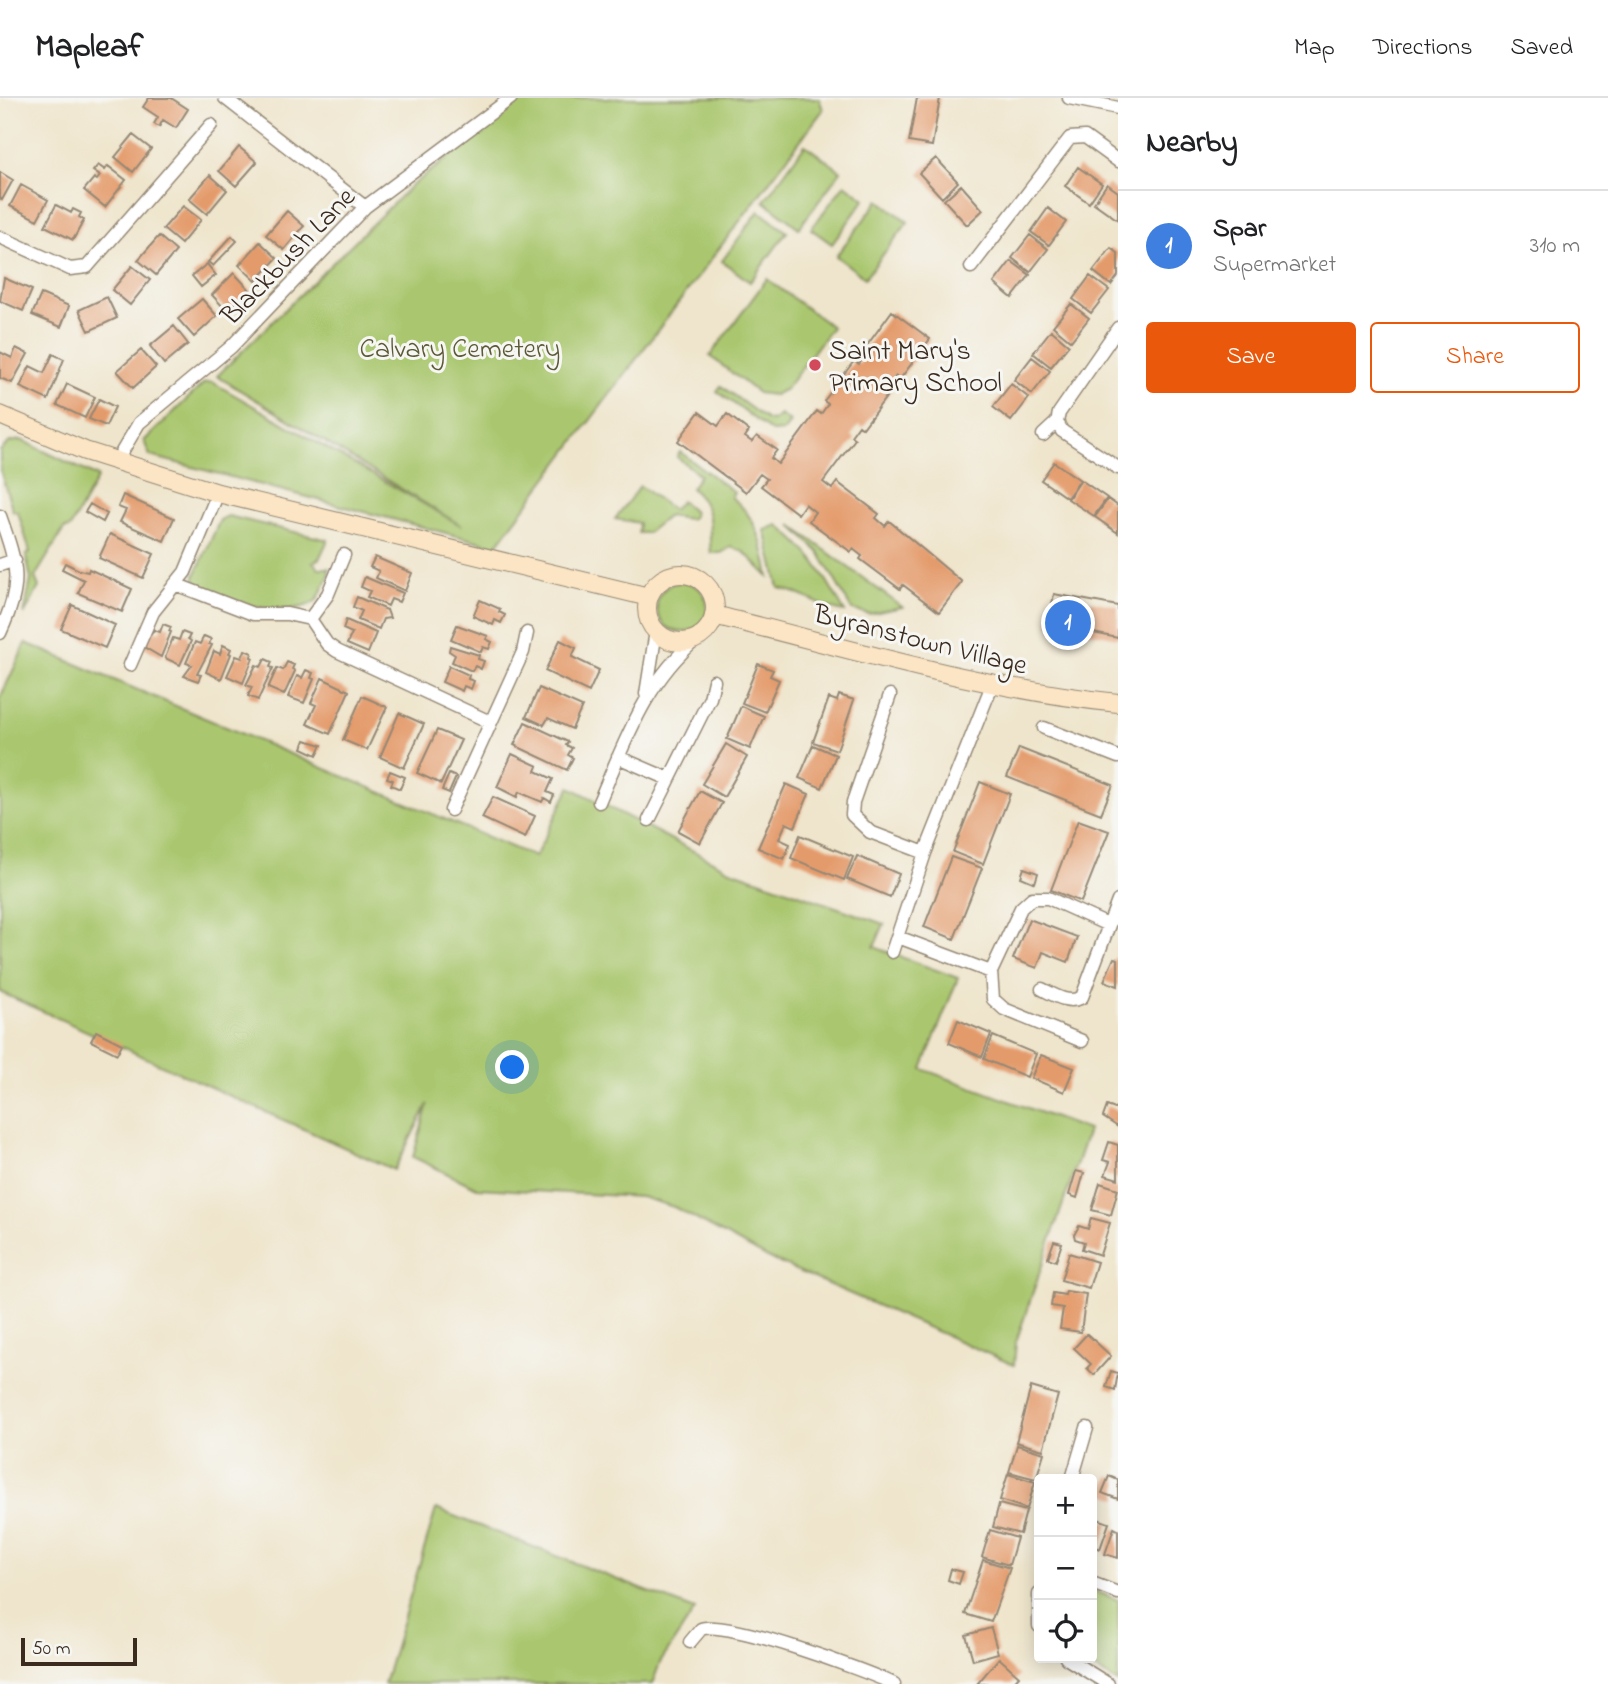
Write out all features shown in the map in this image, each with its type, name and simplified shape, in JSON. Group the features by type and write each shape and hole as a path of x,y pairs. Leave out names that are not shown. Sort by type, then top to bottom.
{"street":[{"path":"225,98 365,207"},
{"name":"Blackbush Lane","path":"118,457 139,423 231,347 365,207 511,98"},
{"path":"1069,98 1118,108"},
{"path":"0,237 70,269 87,267 211,125"},
{"path":"971,267 1070,138 1085,137 1118,161"},
{"path":"1042,435 1057,422 1059,413 1118,328"},
{"path":"0,415 218,493 649,597"},
{"path":"1057,422 1062,431 1118,468"},
{"path":"130,665 153,612 185,572 218,493"},
{"path":"0,516 15,560 15,600 0,633"},
{"path":"310,619 328,594 344,555"},
{"path":"0,565 15,560"},
{"path":"599,802 646,698 670,662 706,632 714,615 713,596 708,587 691,576 670,576 661,581 649,597 648,615 656,631 676,642 698,638"},
{"path":"175,584 253,614 287,614 310,619 327,644 337,652 490,722"},
{"name":"Byranstown Village","path":"714,615 992,685 1053,696 1118,703"},
{"path":"646,698 656,631"},
{"path":"451,810 523,652 527,633"},
{"path":"649,820 710,698 714,681"},
{"path":"892,952 925,853 992,685"},
{"path":"890,695 853,802 852,815 870,832 925,853"},
{"path":"1044,728 1118,757"},
{"path":"618,757 670,779"},
{"path":"1082,1041 1003,1009 993,999 991,972 1021,908 1032,898 1048,898 1108,925"},
{"path":"1042,989 1065,999 1076,1001 1082,997 1118,901"},
{"path":"898,937 991,972"},
{"path":"1074,1474 1087,1429"},
{"path":"1097,1585 1118,1593"},
{"path":"690,1642 701,1629 718,1627 811,1653 894,1684"},
{"path":"1074,1663 1108,1684"}],"green space":[{"name":"Calvary Cemetery","path":"524,98 819,98 823,110 496,546 150,456 144,441 204,383 212,382 462,526 217,376 409,188"},
{"path":"805,145 841,171 799,228 764,201"},
{"path":"845,184 865,199 832,244 811,229"},
{"path":"879,200 908,222 865,278 836,256"},
{"path":"759,211 787,232 750,282 722,261"},
{"path":"767,279 832,327 786,389 774,395 758,393 710,356"},
{"path":"721,386 767,420 773,421 780,415 790,422 784,431 772,432 717,391"},
{"path":"21,440 98,477 70,528 64,529 35,577 39,587 24,615 31,579 26,556 30,552 18,512 13,511 0,470 0,451 10,442"},
{"path":"680,452 734,492 731,497 747,513 758,533 769,577 744,552 731,547 721,553 711,553 708,511 691,488 700,475 677,457"},
{"path":"640,486 673,510 681,501 693,511 694,516 689,519 668,516 647,533 638,533 639,523 615,519"},
{"path":"228,516 328,540 319,559 313,562 319,568 329,568 329,576 317,600 290,609 255,607 221,596 195,583 195,575 220,520"},
{"path":"778,525 809,555 845,612 779,588 765,530"},
{"path":"791,525 902,607 869,614 852,610 819,552"},
{"path":"682,582 700,589 707,607 700,625 682,632 664,625 657,607 664,589"},
{"path":"26,643 535,857 570,787 728,869 884,924 874,947 958,978 922,1069 1088,1130 1016,1342 1014,1365 768,1258 674,1207 641,1197 477,1188 413,1157 428,1104 394,1170 0,992 0,698"},
{"path":"436,1509 695,1610 660,1663 652,1684 384,1684"},
{"path":"1097,1592 1118,1600 1118,1683 1086,1663 1097,1663"}],"building":[{"path":"149,98 171,98 188,109 176,128 163,120 159,127 154,124 158,117 143,107"},
{"path":"917,98 940,98 932,146 909,142"},
{"path":"133,135 151,149 133,172 115,157"},
{"path":"239,147 257,162 236,186 219,171"},
{"path":"936,158 958,182 942,198 919,173"},
{"path":"98,165 105,170 108,166 126,180 105,207 84,190 94,178 97,180 100,176 93,171"},
{"path":"1078,167 1102,184 1089,203 1065,186"},
{"path":"0,172 13,180 2,200 0,198"},
{"path":"210,175 227,190 207,214 189,199"},
{"path":"1107,184 1118,192 1118,220 1094,203"},
{"path":"21,185 48,200 37,220 10,206"},
{"path":"961,185 983,210 967,225 944,200"},
{"path":"56,205 71,213 73,209 81,213 79,217 84,220 73,240 45,226"},
{"path":"183,206 201,220 181,244 163,229"},
{"path":"1048,208 1066,222 1049,245 1031,232"},
{"path":"287,211 304,226 284,250 266,235"},
{"path":"1030,235 1048,249 1030,272 1012,258"},
{"path":"159,236 176,251 156,275 138,260"},
{"path":"232,236 237,241 213,266 208,262"},
{"path":"260,242 277,258 256,281 239,265"},
{"path":"1111,248 1118,253 1118,276 1111,285 1093,271"},
{"path":"1011,261 1030,275 1012,298 994,283"},
{"path":"207,264 216,275 201,287 192,276"},
{"path":"132,266 150,280 130,305 112,290"},
{"path":"234,273 250,290 227,311 212,295"},
{"path":"1090,276 1109,290 1091,313 1073,299"},
{"path":"4,278 32,290 23,311 0,301"},
{"path":"41,294 69,306 61,327 32,315"},
{"path":"107,297 117,318 89,331 79,310"},
{"path":"202,299 217,316 194,337 178,319"},
{"path":"1071,304 1089,318 1071,341 1053,326"},
{"path":"892,311 930,339 900,379 896,376 888,387 892,389 863,428 859,425 851,436 855,439 823,482 832,489 837,482 879,514 876,518 885,526 889,521 962,582 939,612 903,585 900,589 860,559 862,556 853,549 851,552 809,521 815,512 805,504 798,514 761,486 767,479 760,474 746,492 678,441 699,412 718,426 727,414 749,431 745,437 752,442 757,436 777,450 771,458 778,464 817,411 821,414 828,404 824,401 854,361 859,364 867,354 863,351"},
{"path":"174,326 188,344 164,364 150,346"},
{"path":"1051,330 1069,345 1051,367 1033,353"},
{"path":"16,348 28,354 12,383 0,378 0,352 12,358"},
{"path":"141,350 156,367 133,388 117,371"},
{"path":"53,354 64,359 48,400 20,387 30,366 44,373"},
{"path":"1032,357 1050,371 1032,394 1014,380"},
{"path":"67,384 95,397 85,418 57,405"},
{"path":"1011,384 1029,398 1011,421 993,407"},
{"path":"99,399 115,407 106,426 89,419"},
{"path":"1054,462 1080,480 1067,498 1041,480"},
{"path":"1081,480 1107,498 1094,516 1068,499"},
{"path":"123,495 174,518 164,541 120,522 126,510 118,507"},
{"path":"1108,499 1118,506 1118,533 1095,517"},
{"path":"90,504 107,514 103,522 85,512"},
{"path":"110,534 154,554 143,578 99,558"},
{"path":"375,557 412,573 405,591 376,578 379,571 370,567"},
{"path":"65,563 79,570 88,572 89,569 132,589 122,612 78,593 84,580 62,569"},
{"path":"365,577 403,593 399,602 391,599 388,606 367,597 370,591 361,587"},
{"path":"1054,594 1118,606 1118,638 1048,624"},
{"path":"357,597 387,610 390,618 383,619 379,629 358,620 362,611 353,607"},
{"path":"480,600 500,609 499,612 505,615 501,623 495,620 493,625 473,616"},
{"path":"72,605 115,625 105,648 61,629"},
{"path":"346,620 376,633 368,653 347,644 352,633 343,629"},
{"path":"163,624 171,627 171,632 161,657 144,647 149,635 154,630 160,632"},
{"path":"457,625 488,636 486,639 492,642 489,649 483,647 481,652 451,639"},
{"path":"182,632 190,635 188,639 191,641 180,665 165,658 173,638 179,640"},
{"path":"204,636 211,639 209,644 212,645 197,674 201,675 198,681 184,676 192,665 186,663 195,642 200,644"},
{"path":"560,640 576,648 572,657 599,670 589,692 545,671"},
{"path":"223,645 231,649 231,654 221,679 206,672 214,651 220,654"},
{"path":"450,646 479,655 478,659 484,661 481,669 475,666 472,671 452,662 455,655 449,651"},
{"path":"245,650 252,653 253,658 243,683 227,676 236,656 242,658"},
{"path":"265,659 272,662 270,667 273,668 258,700 248,696 252,687 246,685 256,665 261,667"},
{"path":"287,662 294,665 292,669 295,671 284,695 268,688 277,668 283,670"},
{"path":"758,664 773,670 770,676 779,680 765,712 742,703"},
{"path":"449,666 469,675 468,679 474,681 471,689 464,686 462,691 442,682"},
{"path":"306,670 313,673 311,678 314,679 304,703 288,697 297,676 302,678"},
{"path":"322,678 349,691 330,734 307,724 316,705 311,703"},
{"path":"539,688 582,707 572,729 548,718 544,725 526,717"},
{"path":"839,695 854,700 837,750 813,742 829,698 837,701"},
{"path":"362,696 387,707 367,750 343,740"},
{"path":"741,706 764,716 750,749 727,739"},
{"path":"399,713 424,724 404,768 380,757"},
{"path":"525,722 568,742 566,745 572,748 568,755 573,758 567,770 514,745"},
{"path":"437,730 461,740 441,784 417,773"},
{"path":"305,740 322,745 317,755 302,748"},
{"path":"726,744 747,757 724,797 702,784"},
{"path":"813,745 836,755 822,788 799,778"},
{"path":"1019,748 1113,785 1101,814 1007,777"},
{"path":"512,754 538,766 536,771 553,779 547,792 554,795 551,802 544,798 542,802 519,792 517,797 497,787"},
{"path":"390,771 405,777 400,789 391,785 393,780 387,778"},
{"path":"449,774 456,777 449,793 442,790"},
{"path":"980,782 1010,794 983,864 953,852"},
{"path":"786,784 809,794 795,827 786,823 779,839 790,844 784,859 758,848"},
{"path":"700,791 722,803 700,843 678,831"},
{"path":"493,797 535,816 525,838 482,818"},
{"path":"1078,820 1109,831 1081,902 1051,890"},
{"path":"800,835 853,857 844,880 791,858"},
{"path":"857,856 899,874 890,897 847,879"},
{"path":"951,857 982,868 954,939 924,927"},
{"path":"1024,868 1038,873 1035,883 1021,877"},
{"path":"1029,919 1077,937 1068,962 1043,952 1037,968 1013,959"},
{"path":"1114,958 1118,959 1118,986 1104,981"},
{"path":"958,1020 991,1034 982,1057 949,1043"},
{"path":"96,1031 122,1044 117,1054 91,1041"},
{"path":"993,1036 1036,1054 1027,1077 984,1059"},
{"path":"1041,1055 1074,1068 1064,1092 1031,1078"},
{"path":"1107,1106 1118,1110 1118,1127 1103,1117"},
{"path":"1109,1142 1118,1145 1118,1179 1105,1175 1110,1162 1103,1160"},
{"path":"1076,1171 1084,1173 1077,1198 1069,1195"},
{"path":"1100,1183 1118,1189 1111,1215 1092,1210"},
{"path":"1091,1218 1110,1223 1100,1255 1082,1249 1084,1242 1075,1239 1074,1235 1079,1226 1088,1229"},
{"path":"1054,1241 1062,1243 1056,1261 1048,1258"},
{"path":"1069,1253 1097,1262 1089,1288 1061,1280"},
{"path":"1066,1291 1086,1294 1081,1332 1060,1329 1063,1308 1051,1306 1053,1293 1065,1295"},
{"path":"1087,1334 1111,1356 1094,1375 1087,1368 1091,1364 1074,1348"},
{"path":"1111,1371 1118,1373 1115,1390 1106,1387"},
{"path":"1031,1387 1058,1395 1043,1450 1016,1442"},
{"path":"1017,1445 1044,1453 1034,1478 1009,1472"},
{"path":"1008,1474 1034,1482 1027,1509 1000,1500"},
{"path":"1109,1476 1118,1480 1118,1499 1102,1493"},
{"path":"999,1504 1026,1511 1020,1534 993,1527"},
{"path":"1097,1519 1109,1523 1100,1549 1097,1548"},
{"path":"1114,1528 1118,1530 1118,1558 1105,1554"},
{"path":"990,1530 1017,1538 1009,1565 982,1557"},
{"path":"983,1560 1010,1568 991,1622 965,1614"},
{"path":"951,1569 963,1572 959,1584 948,1580"},
{"path":"991,1628 998,1653 973,1660 966,1635"},
{"path":"999,1658 1019,1676 1012,1684 977,1684"}],"place":[{"name":"Saint Mary's Primary School","path":"815,365"},
{"name":"Spar","path":"1068,623"}]}
